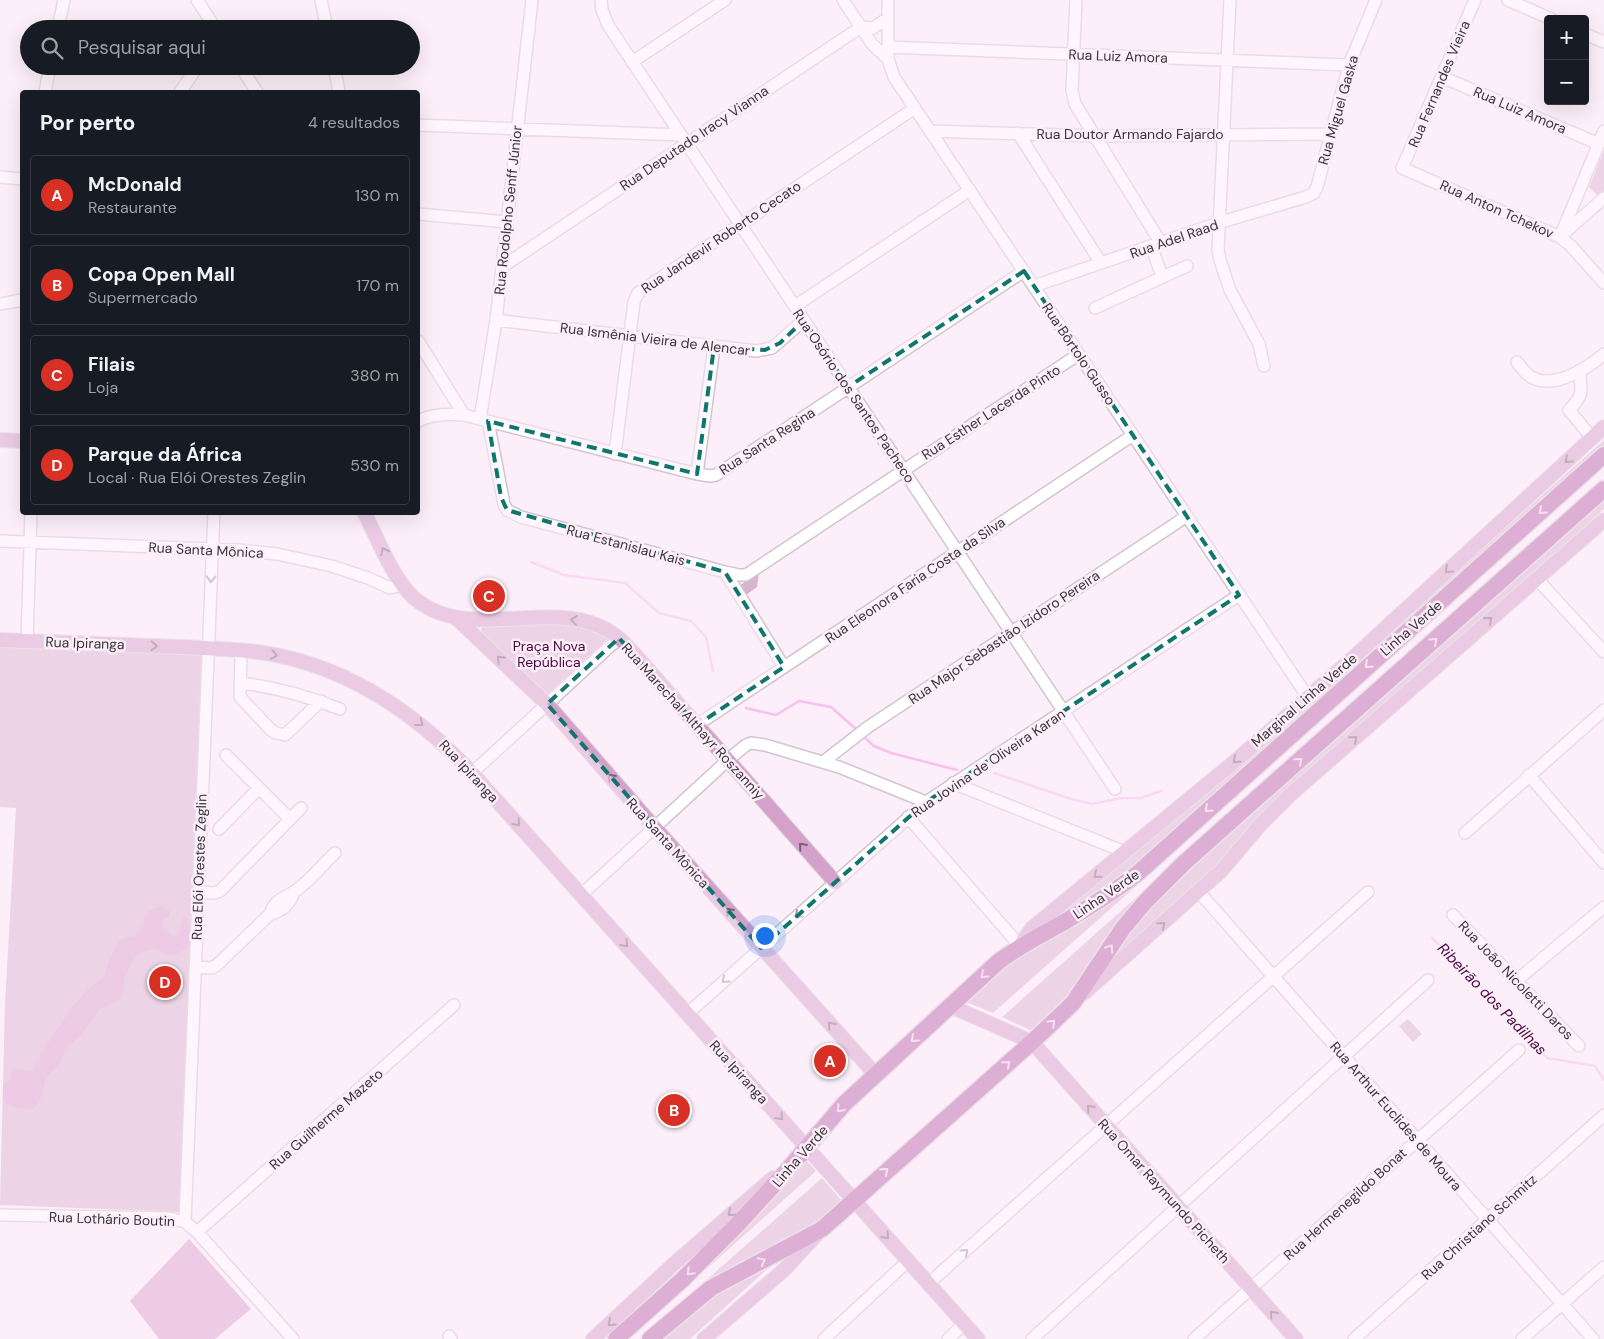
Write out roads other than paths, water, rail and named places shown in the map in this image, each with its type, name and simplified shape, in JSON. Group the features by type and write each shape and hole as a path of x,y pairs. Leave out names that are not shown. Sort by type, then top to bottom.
{"highway":[{"name":"Linha Verde","path":"616,1339 682,1280 768,1192 844,1104 998,962 1020,946 1092,906 1138,873 1604,455"},
{"name":"Linha Verde","path":"650,1339 711,1288 822,1229 1032,1042 1072,1003 1123,928 1144,902 1184,863 1604,489"}],"main road":[{"name":"Marginal Linha Verde","path":"1020,946 1031,929 1233,763 1307,696 1355,656 1604,427"},
{"path":"0,440 20,441"},
{"name":"Rua Marechal Althayr Roszanniy","path":"365,515 394,583 407,590 419,601 436,610 455,617 474,619 574,619 599,626 619,638 834,882"},
{"path":"1072,1003 1221,872 1260,826 1290,795 1604,520"},
{"name":"Rua Santa Mônica","path":"455,617 547,704 761,948 875,1074"},
{"name":"Rua Ipiranga","path":"0,640 208,648 241,650 281,656 342,676 391,702 430,731 472,773 978,1339"},
{"path":"950,1006 1032,1042"},
{"name":"Rua Omar Raymundo Picheth","path":"1032,1042 1296,1339"},
{"path":"593,1339 676,1262 795,1160"},
{"path":"704,1339 785,1269 822,1229"}],"street":[{"path":"60,20 64,0"},
{"path":"197,0 210,20"},
{"path":"321,0 325,20"},
{"name":"Rua Rodolpho Senff Júnior","path":"484,420 532,0"},
{"name":"Rua Osório dos Santos Pacheco","path":"601,0 602,10 608,25 632,62 1115,789"},
{"path":"632,62 725,0"},
{"path":"843,0 876,49 888,59"},
{"name":"Rua Bôrtolo Gusso","path":"888,0 888,59 891,71 1307,696"},
{"path":"1076,0 1073,96 1075,104 1156,244 1162,276"},
{"path":"1230,0 1218,249 1224,273 1238,306 1259,344 1264,366"},
{"name":"Rua Miguel Gaska","path":"1314,193 1349,65 1376,0"},
{"name":"Rua Fernandes Vieira","path":"1402,168 1475,0"},
{"path":"1508,0 1544,16"},
{"name":"Rua Deputado Iracy Vianna","path":"502,267 684,139 861,27 873,28 888,18"},
{"path":"1589,36 1604,42"},
{"name":"Rua Luiz Amora","path":"888,47 1349,65"},
{"path":"44,90 48,75"},
{"path":"181,90 192,75"},
{"path":"246,75 256,90"},
{"path":"336,75 339,90"},
{"name":"Rua Luiz Amora","path":"1442,77 1599,144"},
{"name":"Rua Jandevir Roberto Cecato","path":"616,454 634,302 635,297 641,290 915,108"},
{"path":"420,125 684,139"},
{"name":"Rua Doutor Armando Fajardo","path":"930,130 1094,136 1331,134"},
{"path":"1560,237 1604,131"},
{"path":"1018,133 1102,263"},
{"name":"Rua Anton Tchekov","path":"1402,168 1560,237 1571,246 1604,284"},
{"path":"0,177 20,179"},
{"path":"795,306 970,190"},
{"path":"1560,237 1600,202 1584,196 1580,190"},
{"name":"Rua Adel Raad","path":"1034,286 1218,223 1314,193"},
{"path":"420,214 507,222"},
{"path":"1095,308 1187,266"},
{"name":"Rua Santa Regina","path":"420,420 436,415 464,415 710,476 716,474 1024,272"},
{"path":"0,304 20,300"},
{"name":"Rua Ismênia Vieira de Alencar","path":"496,320 747,351 765,350 780,343 804,320"},
{"path":"420,343 464,415"},
{"path":"697,474 714,347"},
{"name":"Rua Esther Lacerda Pinto","path":"726,572 746,575 1079,354"},
{"path":"1517,362 1529,376 1545,382 1558,380 1579,371 1604,354"},
{"path":"1579,371 1582,393 1569,410 1592,438"},
{"name":"Rua Estanislau Kais","path":"484,420 501,497 507,510 513,514 726,572"},
{"name":"Rua Eleonora Faria Costa da Silva","path":"697,725 1133,435"},
{"path":"27,641 31,515"},
{"name":"Rua Elói Orestes Zeglin","path":"185,1222 214,515"},
{"name":"Rua Major Sebastião Izidoro Pereira","path":"823,762 868,726 1187,516"},
{"name":"Rua Santa Mônica","path":"0,541 257,552 299,558 332,566 368,578 394,583"},
{"path":"726,572 784,667"},
{"path":"1537,579 1604,652"},
{"name":"Rua Jovina de Oliveira Karan","path":"687,1014 926,802 1240,595"},
{"path":"472,773 619,638"},
{"path":"241,650 240,697 271,730 287,740 321,701"},
{"path":"241,682 284,690 340,709"},
{"path":"1466,833 1604,710"},
{"path":"581,894 746,745 757,743 823,762 866,777 926,802"},
{"path":"226,755 290,819"},
{"path":"1529,775 1604,863"},
{"path":"953,783 1125,852"},
{"path":"219,829 259,788"},
{"path":"198,892 214,893 220,891 301,808"},
{"path":"908,818 1020,946"},
{"path":"195,967 215,967 270,914 281,898 294,892 335,854"},
{"name":"Rua Arthur Euclides de Moura","path":"1199,892 1593,1339"},
{"path":"928,1284 1368,892"},
{"path":"1516,980 1604,907"},
{"name":"Rua João Nicoletti Daros","path":"1453,915 1579,1046"},
{"path":"1032,1339 1428,980"},
{"name":"Rua Guilherme Mazeto","path":"197,1232 454,1005"},
{"name":"Rua Hermenegildo Bonat","path":"1194,1339 1519,1050"},
{"name":"Rua Christiano Schmitz","path":"1354,1339 1604,1115"},
{"name":"Rua Lothário Boutin","path":"0,1215 157,1218 185,1222 197,1232 293,1339"},
{"path":"824,1339 908,1261"},
{"path":"1522,1339 1604,1267"},
{"path":"948,1339 964,1324"}],"waterway":[{"name":"Ribeirão dos Padilhas","path":"531,562 564,575 625,583 659,613 691,621 706,637 713,671"},
{"name":"Ribeirão dos Padilhas","path":"746,708 776,715 799,701 831,707 857,730"},
{"name":"Ribeirão dos Padilhas","path":"863,736 874,746 891,753 957,770"},
{"name":"Ribeirão dos Padilhas","path":"994,773 1071,799 1092,804 1121,798 1141,798 1161,791"},
{"name":"Ribeirão dos Padilhas","path":"1432,938 1473,978 1547,1058 1595,1066 1604,1080"}],"place":[{"name":"Filais","path":"489,596"},
{"name":"Parque da África","path":"165,982"},
{"name":"McDonald","path":"830,1061"},
{"name":"Copa Open Mall","path":"674,1110"}],"park label":[{"name":"Praça Nova República","path":"549,654"}]}
